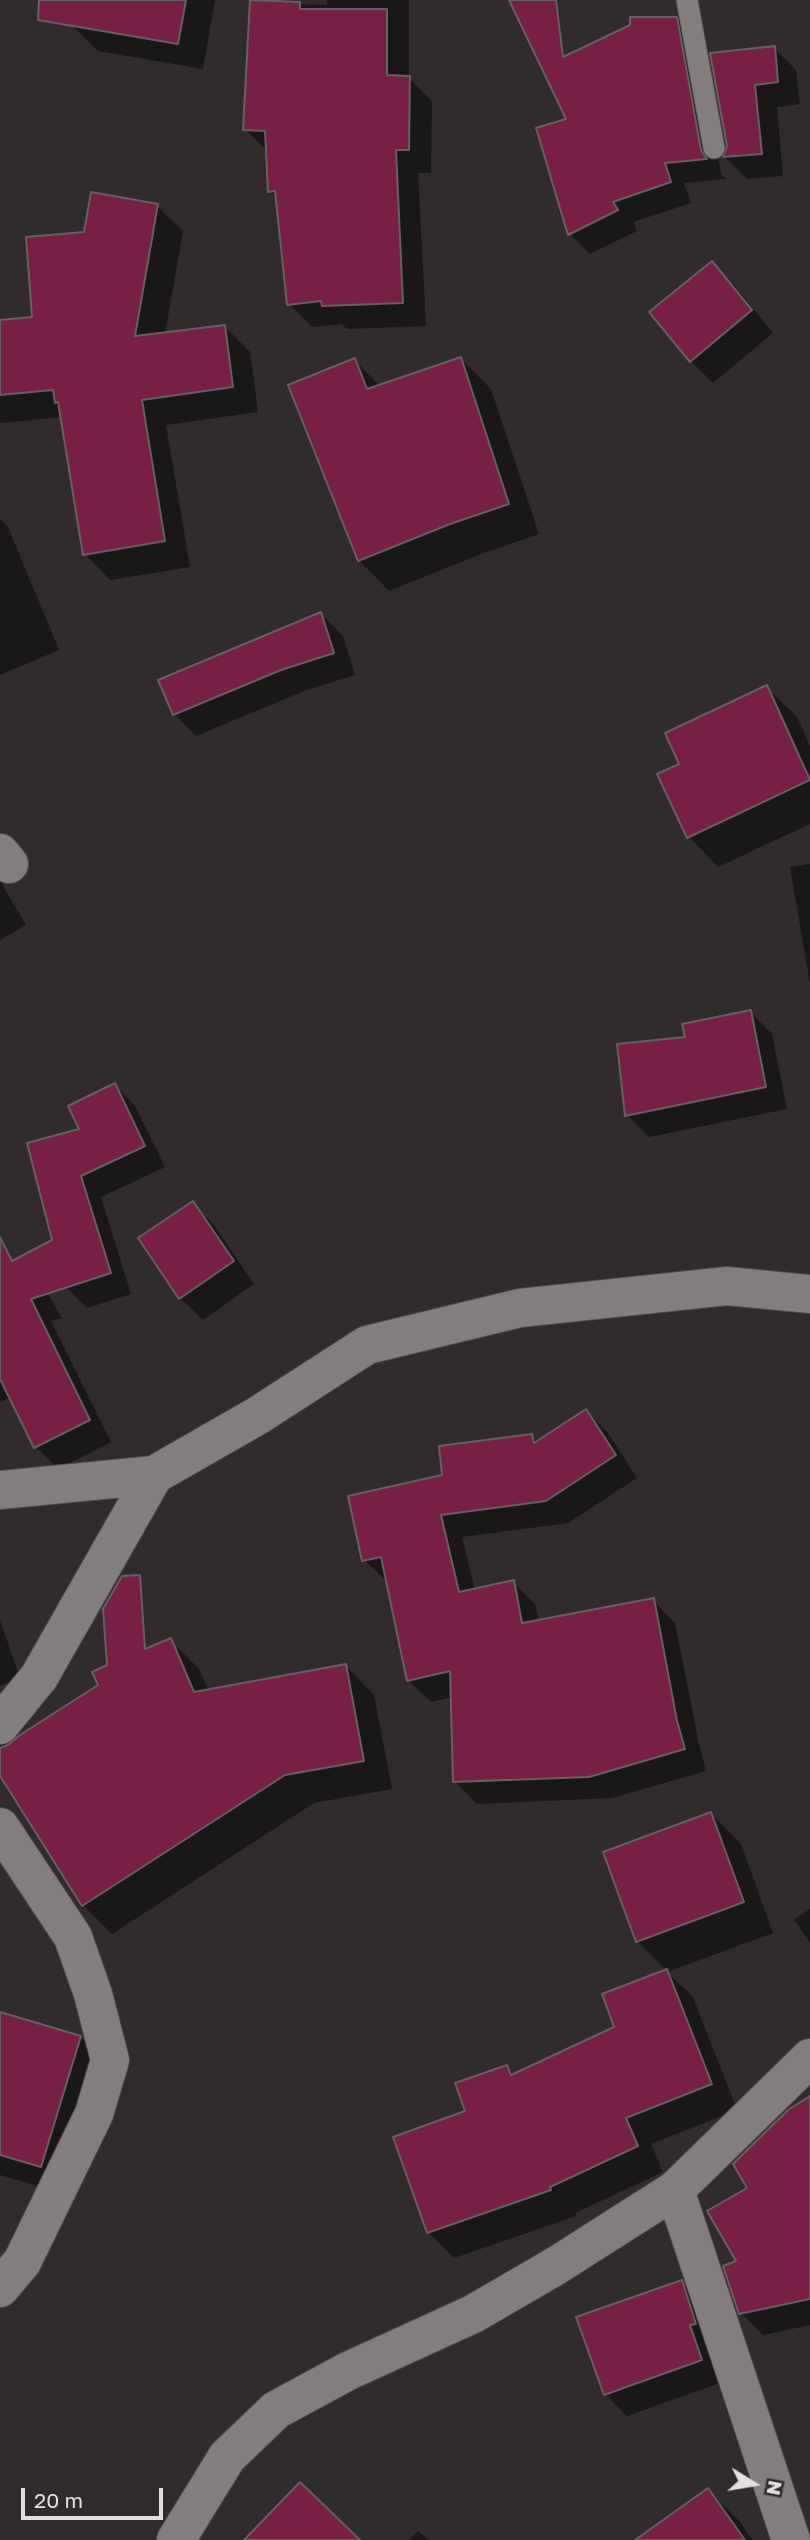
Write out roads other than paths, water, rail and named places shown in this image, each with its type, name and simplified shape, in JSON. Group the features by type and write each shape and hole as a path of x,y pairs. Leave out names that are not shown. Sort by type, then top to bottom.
{"street":[{"path":"0,1490 154,1475 257,1416 367,1345 520,1308 727,1286 810,1294"},
{"path":"0,1725 38,1677 154,1475"},
{"path":"0,1827 73,1937 93,1994 110,2060 94,2114 22,2262 0,2288"},
{"path":"176,2540 227,2457 276,2410 348,2371 473,2314 554,2267 674,2190 810,2058"},
{"path":"674,2190 791,2540"}],"lane":[{"path":"687,0 714,148"}]}
